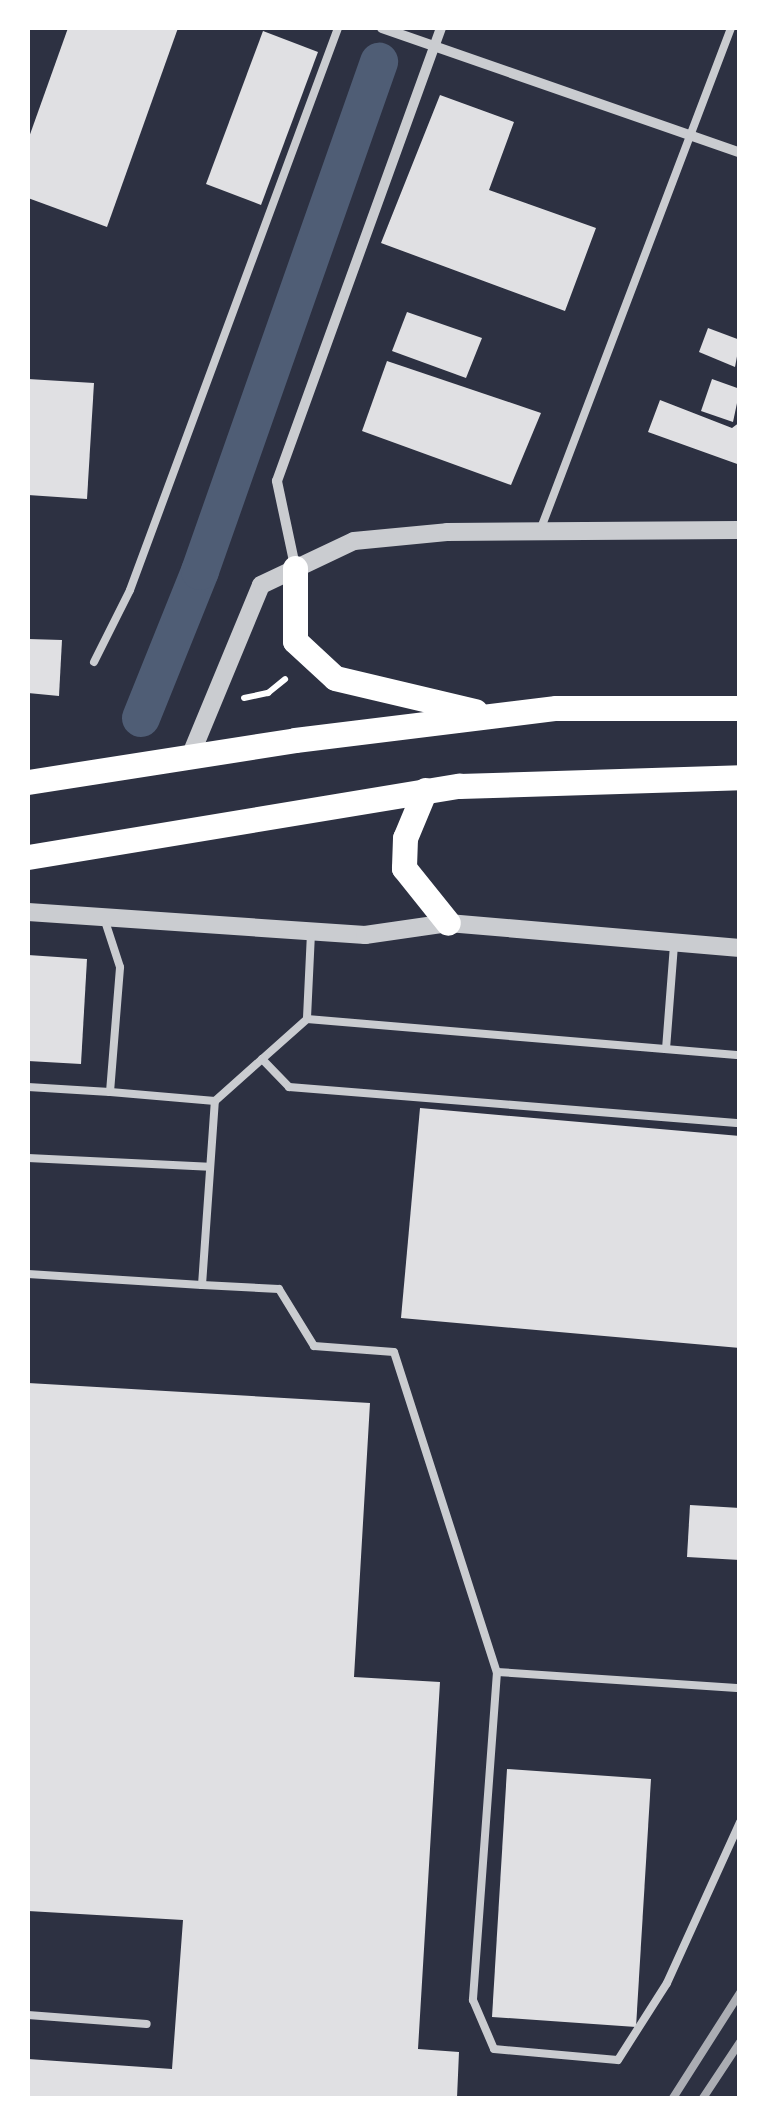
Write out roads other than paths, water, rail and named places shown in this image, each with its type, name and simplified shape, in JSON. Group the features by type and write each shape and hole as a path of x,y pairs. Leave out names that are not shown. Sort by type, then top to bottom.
{"main road":[{"path":"296,568 295,641 335,678 494,716"},
{"path":"28,782 556,708 740,708"},
{"path":"28,857 425,790 740,777"},
{"path":"425,790 404,838 404,868 448,923"}],"street":[{"path":"382,28 740,153"},
{"path":"296,568 277,482 441,28"},
{"path":"189,758 261,585 354,541 539,532 740,530"},
{"path":"28,912 366,935 448,923 740,948"}],"lane":[{"path":"94,662 130,590 338,28"},
{"path":"539,532 730,28"},
{"path":"104,918 120,967 110,1092"},
{"path":"202,1284 215,1101 307,1019 310,932"},
{"path":"666,1049 674,944"},
{"path":"307,1019 740,1055"},
{"path":"262,1059 289,1087 740,1123"},
{"path":"28,1087 215,1101"},
{"path":"28,1158 209,1167"},
{"path":"28,1274 279,1290 314,1346 394,1352 497,1672 473,2000 494,2049 618,2060 668,1982 740,1822"},
{"path":"497,1672 740,1688"},
{"path":"28,2016 147,2024"}],"waterway":[{"path":"141,718 200,571 379,62"}],"railway":[{"path":"673,2098 740,1993"},
{"path":"703,2098 740,2042"}]}
